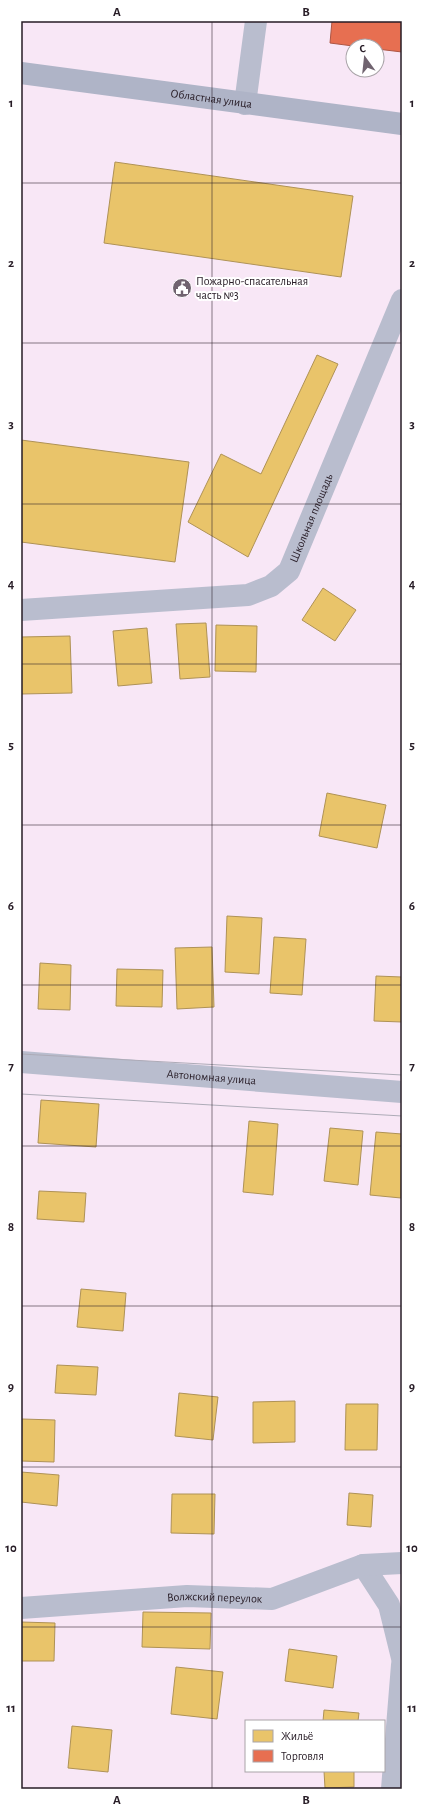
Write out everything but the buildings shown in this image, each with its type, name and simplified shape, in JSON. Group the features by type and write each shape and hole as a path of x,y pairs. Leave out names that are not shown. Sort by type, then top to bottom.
{"main road":[{"name":"Областная улица","path":"21,73 402,124"}],"street":[{"path":"245,104 256,21"},
{"name":"Школьная площадь","path":"21,610 248,595 271,586 289,572 402,300"},
{"name":"Автономная улица","path":"21,1062 402,1092"},
{"name":"Волжский переулок","path":"21,1608 187,1596 272,1599 363,1565 402,1563"},
{"path":"363,1565 389,1605 402,1658"},
{"path":"392,1789 402,1665"}],"tram line":[{"path":"21,1054 402,1075"},
{"path":"21,1094 402,1116"}],"place":[{"name":"Пожарно-спасательная часть №3","path":"182,288"}]}
